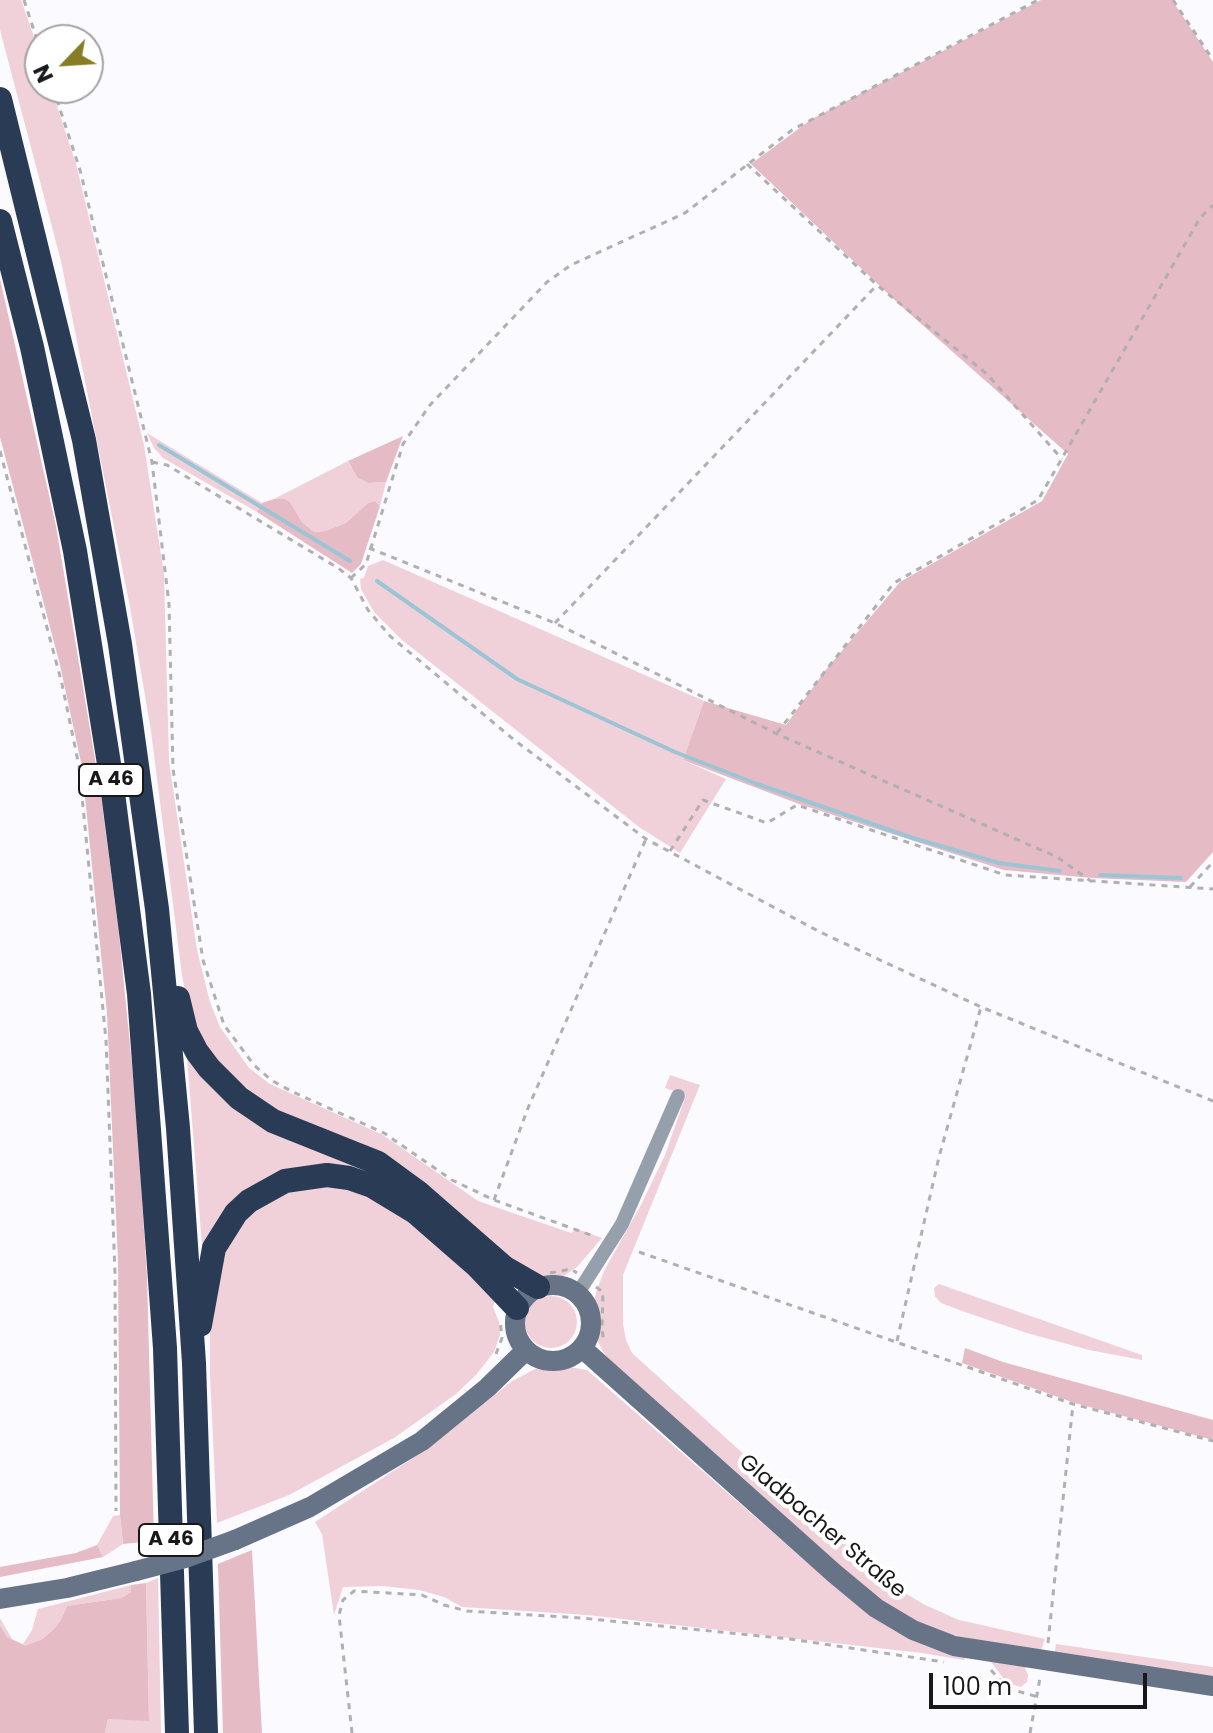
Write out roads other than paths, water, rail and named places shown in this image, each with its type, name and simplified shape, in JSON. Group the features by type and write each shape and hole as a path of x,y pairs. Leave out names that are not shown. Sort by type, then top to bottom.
{"highway":[{"name":"A 46","path":"0,99 84,440 120,644 157,909 178,1128 194,1363 206,1733"},
{"name":"A 46","path":"0,221 32,347 75,551 110,770 139,994 165,1348 177,1733"},
{"path":"157,909 186,1031 203,1060 223,1084 273,1121 353,1151 385,1167 505,1268 520,1291"},
{"path":"194,1363 209,1268 214,1248 225,1227 249,1201 264,1191 285,1181 307,1176 349,1178 386,1193 520,1291"}],"main road":[{"path":"559,1284 582,1286 591,1326 582,1348 574,1355 554,1361 534,1356 526,1350 515,1330 520,1291 559,1284"},
{"name":"Gladbacher Straße","path":"582,1348 783,1529 876,1608 923,1635 954,1646 1213,1686"},
{"path":"0,1599 67,1588 185,1558 310,1507 422,1441 487,1388 526,1350"}],"street":[{"path":"582,1286 622,1224 678,1096"}],"waterway":[{"path":"159,445 350,561"},
{"path":"377,581 517,679 675,752 913,838 999,863 1060,871"},
{"path":"1100,875 1181,878"}]}
